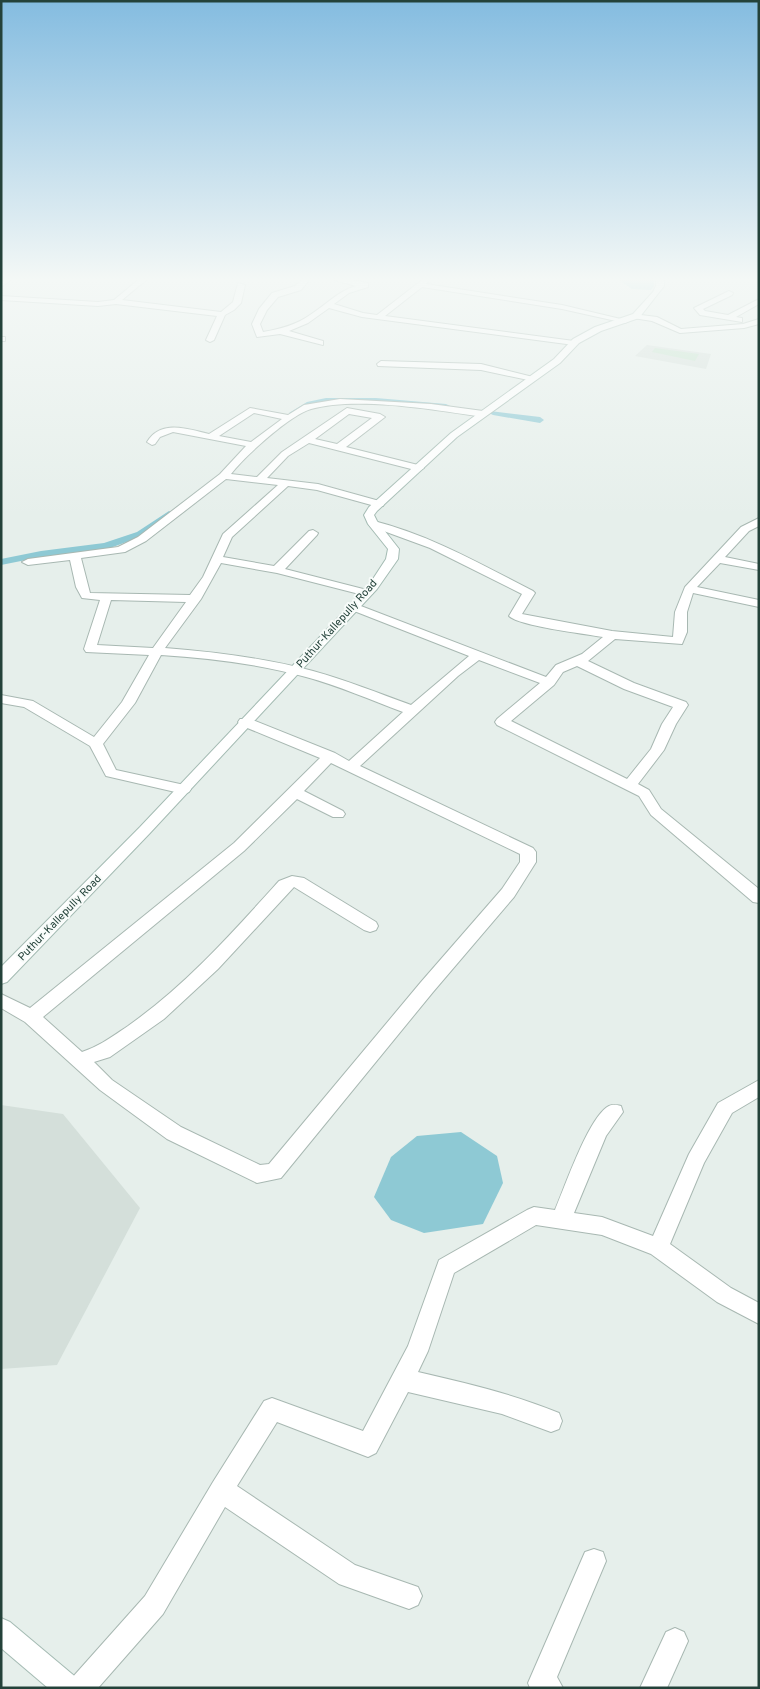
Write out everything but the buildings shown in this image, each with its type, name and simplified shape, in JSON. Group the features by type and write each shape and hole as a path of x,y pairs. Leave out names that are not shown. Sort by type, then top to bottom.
{"street":[{"path":"560,359 448,441 369,515 374,524 392,529 446,551 529,593 515,616 528,620 612,634 678,641 681,632 681,612 689,589 745,529 759,521"},
{"path":"381,364 481,368 533,378"},
{"path":"28,562 121,550 142,539 224,476 241,455 253,445 307,407 340,402 431,407 483,414"},
{"path":"212,436 253,410 289,418"},
{"path":"259,480 285,454 308,440 347,410 380,417 338,448"},
{"path":"152,442 156,436 170,429 253,445"},
{"path":"308,440 419,468"},
{"path":"224,476 318,487 379,504"},
{"path":"96,744 128,703 158,650 209,577 227,536 286,483"},
{"name":"Puthur-Kallepully Road","path":"1,978 184,789 367,593 392,559 394,549 374,524"},
{"path":"277,570 313,533"},
{"path":"75,557 81,580 80,586 86,596 195,599"},
{"path":"717,559 759,568"},
{"path":"217,560 277,570 367,593"},
{"path":"689,589 759,604"},
{"path":"106,598 90,649 158,650 200,654 295,670 414,711"},
{"path":"353,607 549,682"},
{"path":"612,634 597,650 577,661 565,664 556,671 549,682 502,722 644,792 656,812 759,898"},
{"path":"351,766 454,673 479,654"},
{"path":"577,661 629,686 681,705 669,724 657,750 630,785"},
{"path":"1,699 28,704 96,744 111,773 184,789"},
{"path":"1,1000 31,1017 106,1085 174,1133 243,1165 257,1174 274,1172 427,986 508,893 528,862 528,852 330,756 245,722"},
{"path":"31,1017 239,847 330,756"},
{"path":"295,792 338,814"},
{"path":"79,1060 104,1052 158,1014 212,965 285,885 292,881 300,882 332,904 370,926"},
{"path":"658,1247 696,1160 725,1108 759,1087"},
{"path":"561,1220 598,1131 614,1112"},
{"path":"80,1688 154,1605 221,1490 272,1408 368,1445 416,1351 446,1266 534,1216 602,1226 658,1247 724,1295 759,1314"},
{"path":"402,1379 502,1403 551,1421"},
{"path":"221,1490 348,1575 409,1596"},
{"path":"550,1688 541,1683 594,1561"},
{"path":"1,1631 58,1685"},
{"path":"653,1688 675,1640"}],"shaded area":[{"path":"650,359 709,359 706,369"},
{"path":"1,1105 63,1114 140,1208 57,1365 1,1369"}],"water":[{"path":"461,1132 497,1156 503,1183 483,1224 424,1233 391,1220 374,1197 391,1157 417,1136"}],"waterway":[{"path":"293,413 310,404 326,400 376,400 446,406"},
{"path":"493,413 540,420"},
{"path":"1,562 41,554 106,546 140,534 169,514"}]}
